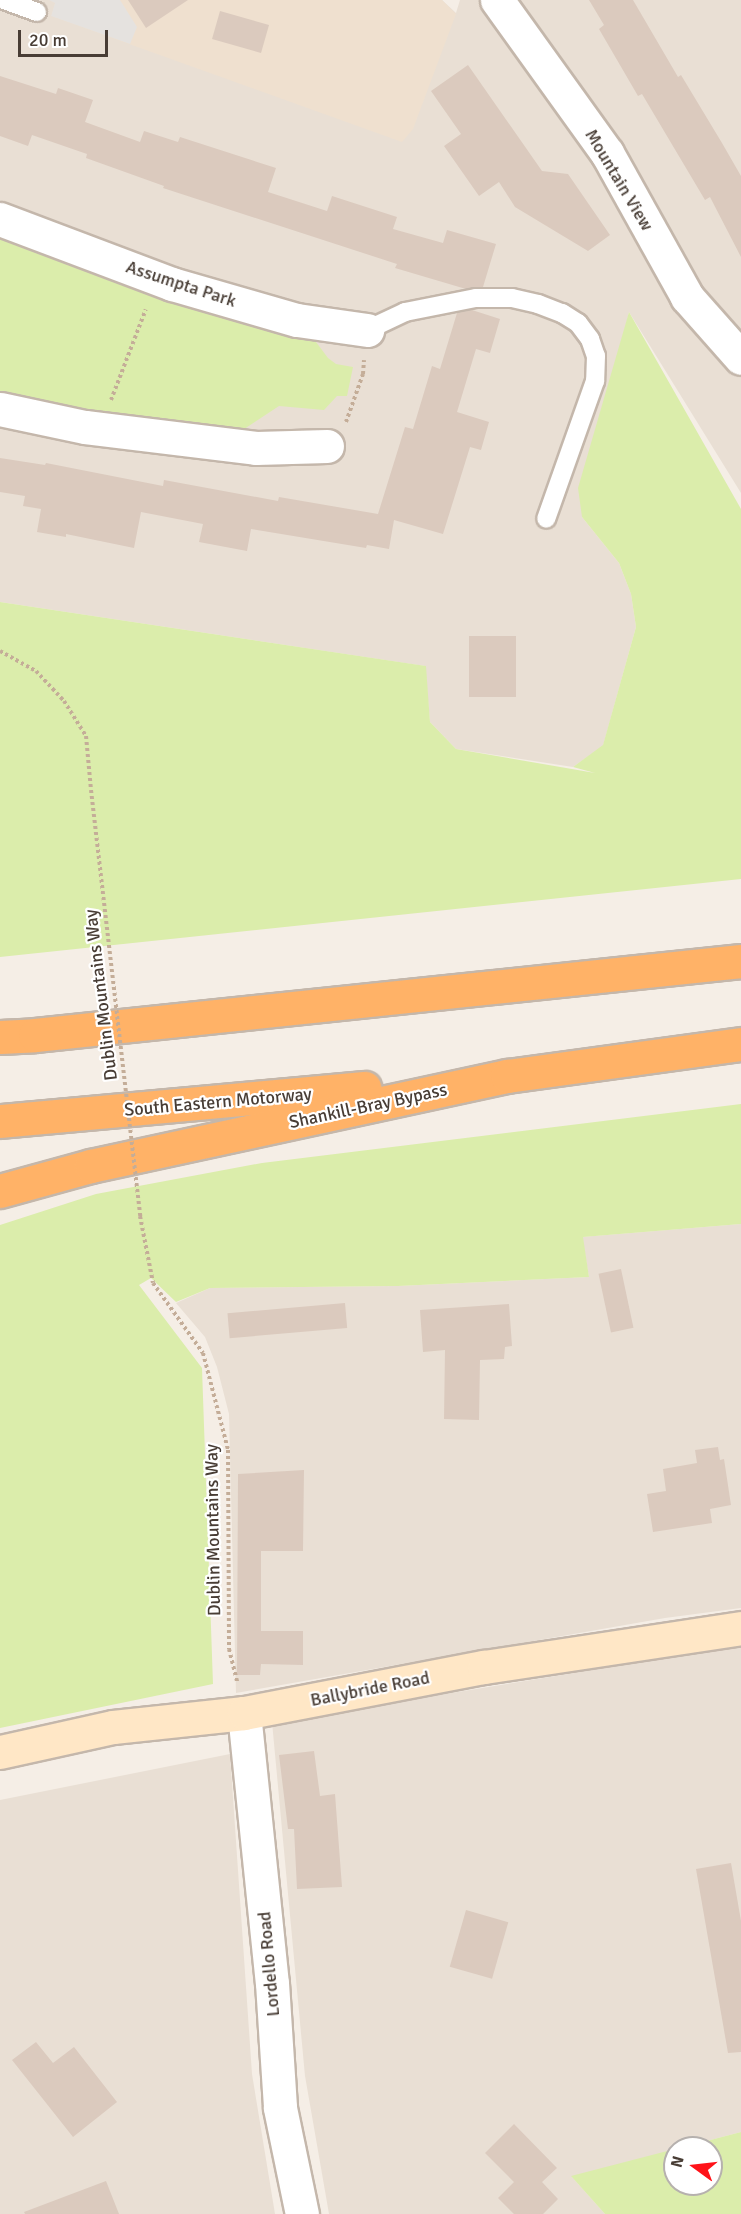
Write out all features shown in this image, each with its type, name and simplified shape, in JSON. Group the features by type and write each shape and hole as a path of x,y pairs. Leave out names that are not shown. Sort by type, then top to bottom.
{"highway":[{"path":"0,1038 741,961"},
{"name":"Shankill-Bray Bypass","path":"0,1191 91,1166 507,1076 741,1044"},
{"name":"South Eastern Motorway","path":"0,1121 507,1076"}],"street":[{"name":"Mountain View","path":"497,0 607,153 687,297 741,358"},
{"name":"Assumpta Park","path":"0,219 157,278 297,320 367,330"},
{"path":"0,409 101,429 256,448 327,446"},
{"name":"Ballybride Road","path":"0,1752 113,1727 244,1713 484,1667 741,1628"},
{"name":"Lordello Road","path":"244,1713 272,1983 280,2108 302,2214"}],"lane":[{"path":"4,0 37,12"},
{"path":"367,330 405,312 476,298 512,298 538,304 562,313 578,323 590,339 596,356 595,381 546,519"}],"path":[{"path":"101,429 157,278"},
{"path":"327,446 340,440 360,385 367,330"},
{"name":"Dublin Mountains Way","path":"0,651 36,671 64,701 86,736 140,1216 153,1283 203,1353 228,1450 228,1649 244,1713"}],"shaded area":[{"path":"0,0 442,0 456,13 460,0 741,0 741,493 629,312 582,517 619,563 631,594 636,627 603,746 573,767 456,749 430,722 425,666 0,602"},
{"path":"49,0 442,0 456,14 413,129 402,142 51,16 55,3"},
{"path":"49,0 120,0 137,27 130,44 51,16 55,3"},
{"path":"741,1224 741,1608 665,1618 236,1693 229,1414 217,1367 205,1337 176,1303 210,1288 398,1286 589,1277 582,1237"},
{"path":"741,1646 741,2132 723,2137 663,2136 663,2153 572,2177 605,2214 329,2214 305,2076 272,1722"},
{"path":"230,1754 252,2074 275,2214 0,2214 0,1800"}],"green space":[{"path":"0,238 57,260 313,338 328,358 336,364 353,367 347,396 337,396 324,410 279,406 241,431 0,401"},
{"path":"629,312 741,509 741,879 0,957 0,602 426,666 430,722 456,749 595,773 573,767 603,745 636,627 631,594 619,563 582,517 578,488"},
{"path":"741,1104 741,1224 583,1237 589,1277 398,1286 210,1288 176,1302 151,1278 139,1285 202,1368 213,1684 0,1728 0,1225 96,1194 262,1163"},
{"path":"741,2132 741,2214 605,2214 571,2176 663,2152 663,2196 723,2196 723,2137"}],"building":[{"path":"128,0 188,0 146,28"},
{"path":"589,0 633,0 678,77 681,75 722,143 741,176 741,257 710,197 705,200 642,94 638,96 599,29 604,25"},
{"path":"220,11 269,25 261,53 212,39"},
{"path":"468,65 542,171 568,174 610,235 588,251 515,207 499,182 479,196 444,146 461,134 431,91"},
{"path":"0,76 56,94 58,88 93,100 85,122 140,142 144,131 178,142 180,137 276,168 268,192 327,211 332,196 397,217 393,229 443,243 447,230 496,244 483,287 466,289 395,268 397,264 163,188 164,186 86,158 87,154 32,135 28,146 0,136"},
{"path":"472,310 500,319 490,353 476,349 457,412 489,422 481,450 470,447 443,534 394,520 389,549 367,545 366,548 251,529 247,551 199,542 203,524 141,512 134,548 66,534 66,537 37,532 41,509 23,506 25,496 0,492 0,458 45,465 46,463 163,486 164,480 278,501 279,497 378,514 405,427 413,429 432,366 440,369 457,313"},
{"path":"469,636 516,636 516,697 469,697"},
{"path":"621,1269 633,1328 611,1332 599,1274"},
{"path":"345,1303 347,1328 230,1338 227,1313"},
{"path":"509,1304 512,1346 505,1347 504,1359 480,1360 479,1420 444,1419 445,1350 423,1352 420,1310"},
{"path":"718,1447 720,1460 724,1459 731,1505 710,1509 712,1523 653,1532 647,1494 666,1491 663,1469 697,1463 695,1450"},
{"path":"304,1470 303,1551 261,1551 261,1631 303,1631 303,1665 261,1664 260,1675 237,1675 238,1474"},
{"path":"314,1751 320,1796 335,1794 342,1887 297,1889 294,1829 288,1829 279,1755"},
{"path":"731,1863 741,1921 741,2052 728,2053 696,1869"},
{"path":"466,1910 508,1922 492,1979 450,1967"},
{"path":"36,2042 53,2063 74,2047 117,2102 73,2137 12,2060"},
{"path":"514,2124 557,2168 542,2182 558,2199 543,2214 514,2214 498,2198 514,2182 485,2153"},
{"path":"106,2181 119,2214 25,2214 24,2212"}]}
